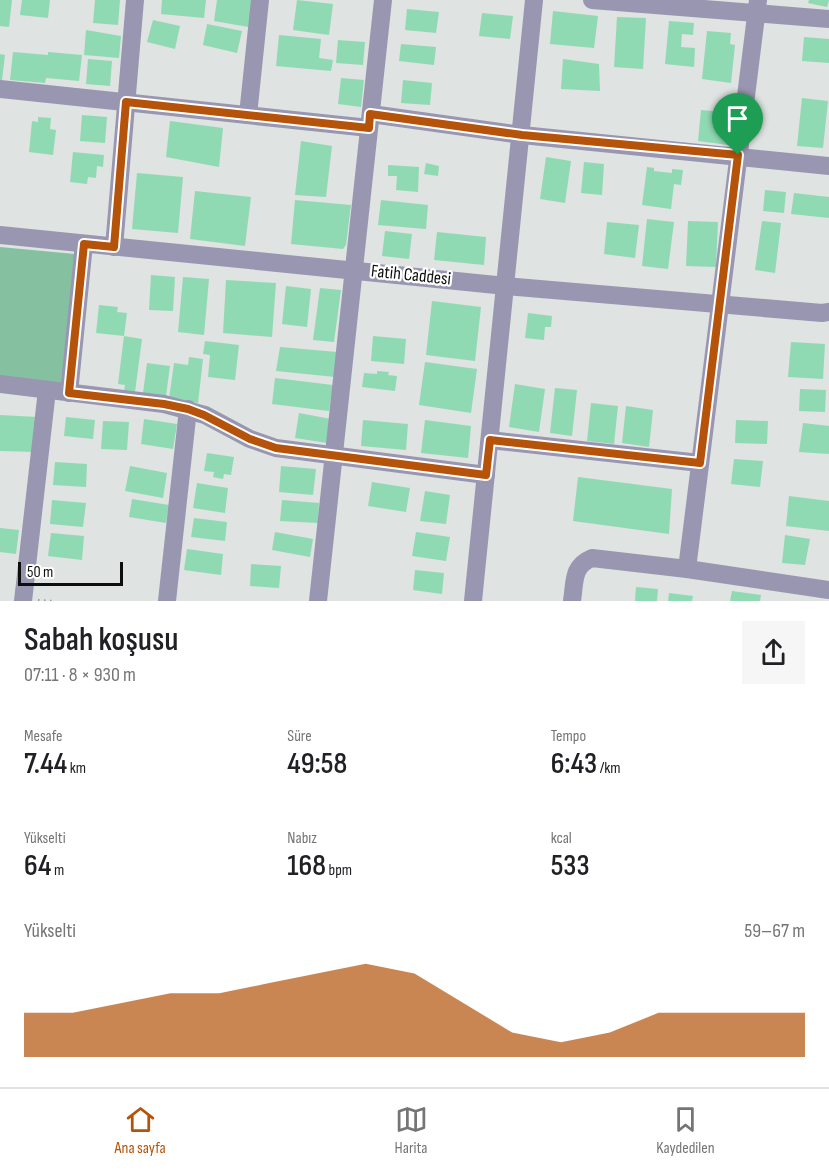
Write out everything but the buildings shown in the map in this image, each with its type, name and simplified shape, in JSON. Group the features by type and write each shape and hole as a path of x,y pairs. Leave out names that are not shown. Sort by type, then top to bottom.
{"street":[{"path":"114,247 135,0"},
{"path":"248,115 260,0"},
{"path":"318,601 383,0"},
{"path":"473,601 534,0"},
{"path":"592,0 758,6 829,19"},
{"path":"687,569 758,6"},
{"path":"0,89 248,115 370,121 738,155 829,166"},
{"name":"Fatih Caddesi","path":"0,235 506,286 827,313"},
{"path":"69,393 84,244"},
{"path":"0,384 188,409 250,439 276,448 486,475"},
{"path":"23,601 47,390"},
{"path":"167,601 188,409"},
{"path":"490,440 700,463"},
{"path":"572,601 576,571 583,562 592,558 687,569 829,590"}],"green space":[{"path":"0,247 75,254 65,381 55,384 0,376"}],"route":[{"path":"126,102 369,128 370,114 522,135 738,155 700,463 490,440 486,475 276,448 250,439 188,409 69,393 84,244 114,247 126,102"}]}
